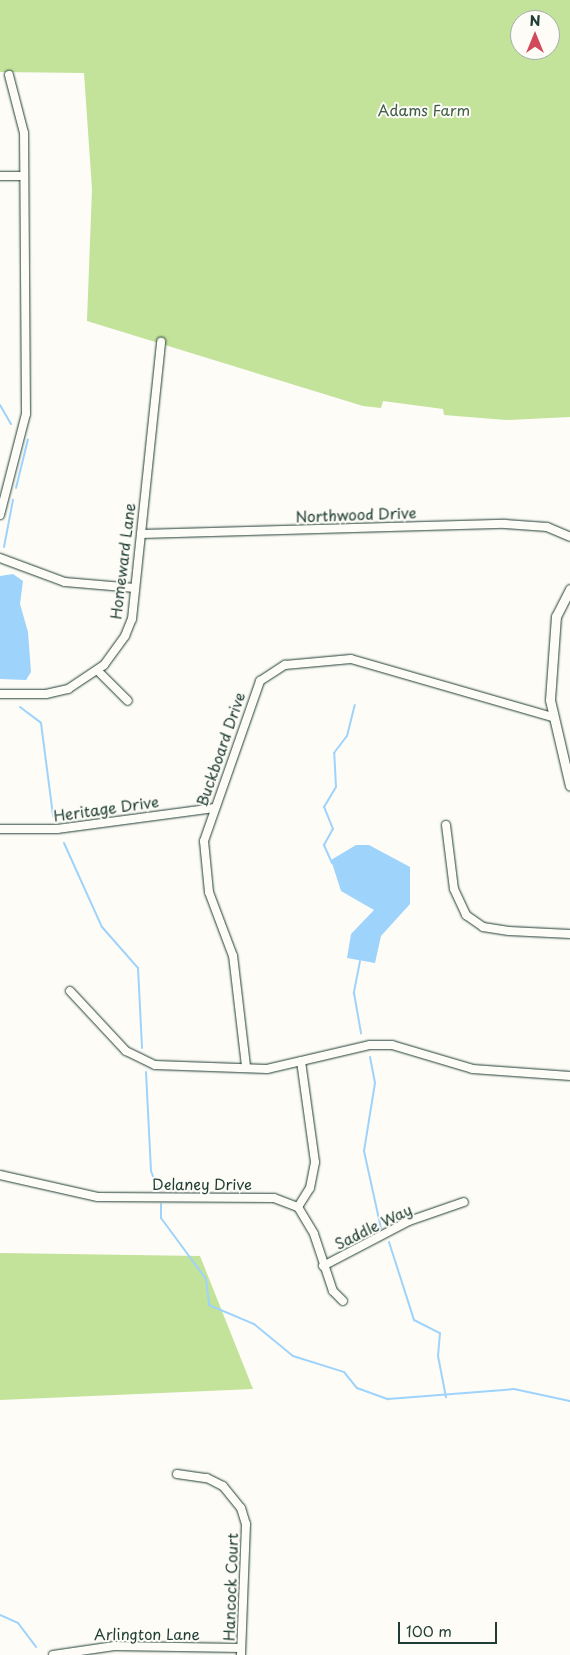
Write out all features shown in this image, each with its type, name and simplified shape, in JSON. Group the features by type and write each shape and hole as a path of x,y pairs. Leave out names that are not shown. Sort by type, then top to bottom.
{"street":[{"path":"0,515 26,414 22,176 24,133 9,75"},
{"path":"0,176 22,176"},
{"name":"Homeward Lane","path":"0,694 53,694 98,670 125,636 135,588 161,342"},
{"name":"Northwood Drive","path":"141,534 505,524 547,527 570,537"},
{"path":"0,558 65,582 135,588"},
{"path":"570,590 558,610 553,634 552,717 570,786"},
{"name":"Buckboard Drive","path":"246,1066 233,956 208,892 203,864 204,842 252,694 264,676 285,665 351,659 552,717"},
{"path":"98,670 128,701"},
{"name":"Heritage Drive","path":"0,829 57,829 215,808"},
{"path":"446,825 454,889 466,915 484,927 500,930 570,934"},
{"path":"70,991 126,1051 155,1065 246,1066 267,1069 392,1045 473,1070 570,1076"},
{"path":"301,1061 315,1162 310,1188 298,1207 314,1234 333,1291 343,1301"},
{"name":"Delaney Drive","path":"0,1175 98,1197 274,1198 298,1207"},
{"name":"Saddle Way","path":"324,1266 409,1221 464,1202"},
{"name":"Hancock Court","path":"177,1474 207,1478 223,1486 241,1508 246,1524 241,1652"},
{"name":"Arlington Lane","path":"53,1655 114,1646 241,1652"}],"green space":[{"name":"Adams Farm","path":"0,0 570,0 570,417 506,420 444,415 443,409 383,401 381,408 363,406 87,321 92,189 84,73 0,72"},
{"path":"0,1253 200,1256 253,1389 0,1400"}],"water":[{"path":"13,574 23,581 20,604 28,632 31,672 26,680 0,679 0,576"},
{"path":"356,845 369,845 410,867 410,904 381,936 375,963 347,958 351,934 374,910 341,891 331,860"}],"waterway":[{"path":"0,405 11,424"},
{"path":"16,488 28,439"},
{"path":"4,547 13,500"},
{"path":"332,863 324,845 333,829 324,807 336,787 334,753 347,736 355,705"},
{"path":"20,707 41,723 53,816"},
{"path":"64,843 102,927 138,968 142,1048"},
{"path":"360,961 354,993 361,1033"},
{"path":"370,1057 375,1083 364,1151 381,1228"},
{"path":"146,1072 151,1171 158,1189"},
{"path":"161,1204 161,1218 206,1279 209,1305 254,1324 293,1356 344,1372 357,1388 388,1399 514,1389 570,1401"},
{"path":"389,1242 414,1320 440,1333 438,1356 446,1397"},
{"path":"0,1615 18,1623 36,1647"}]}
